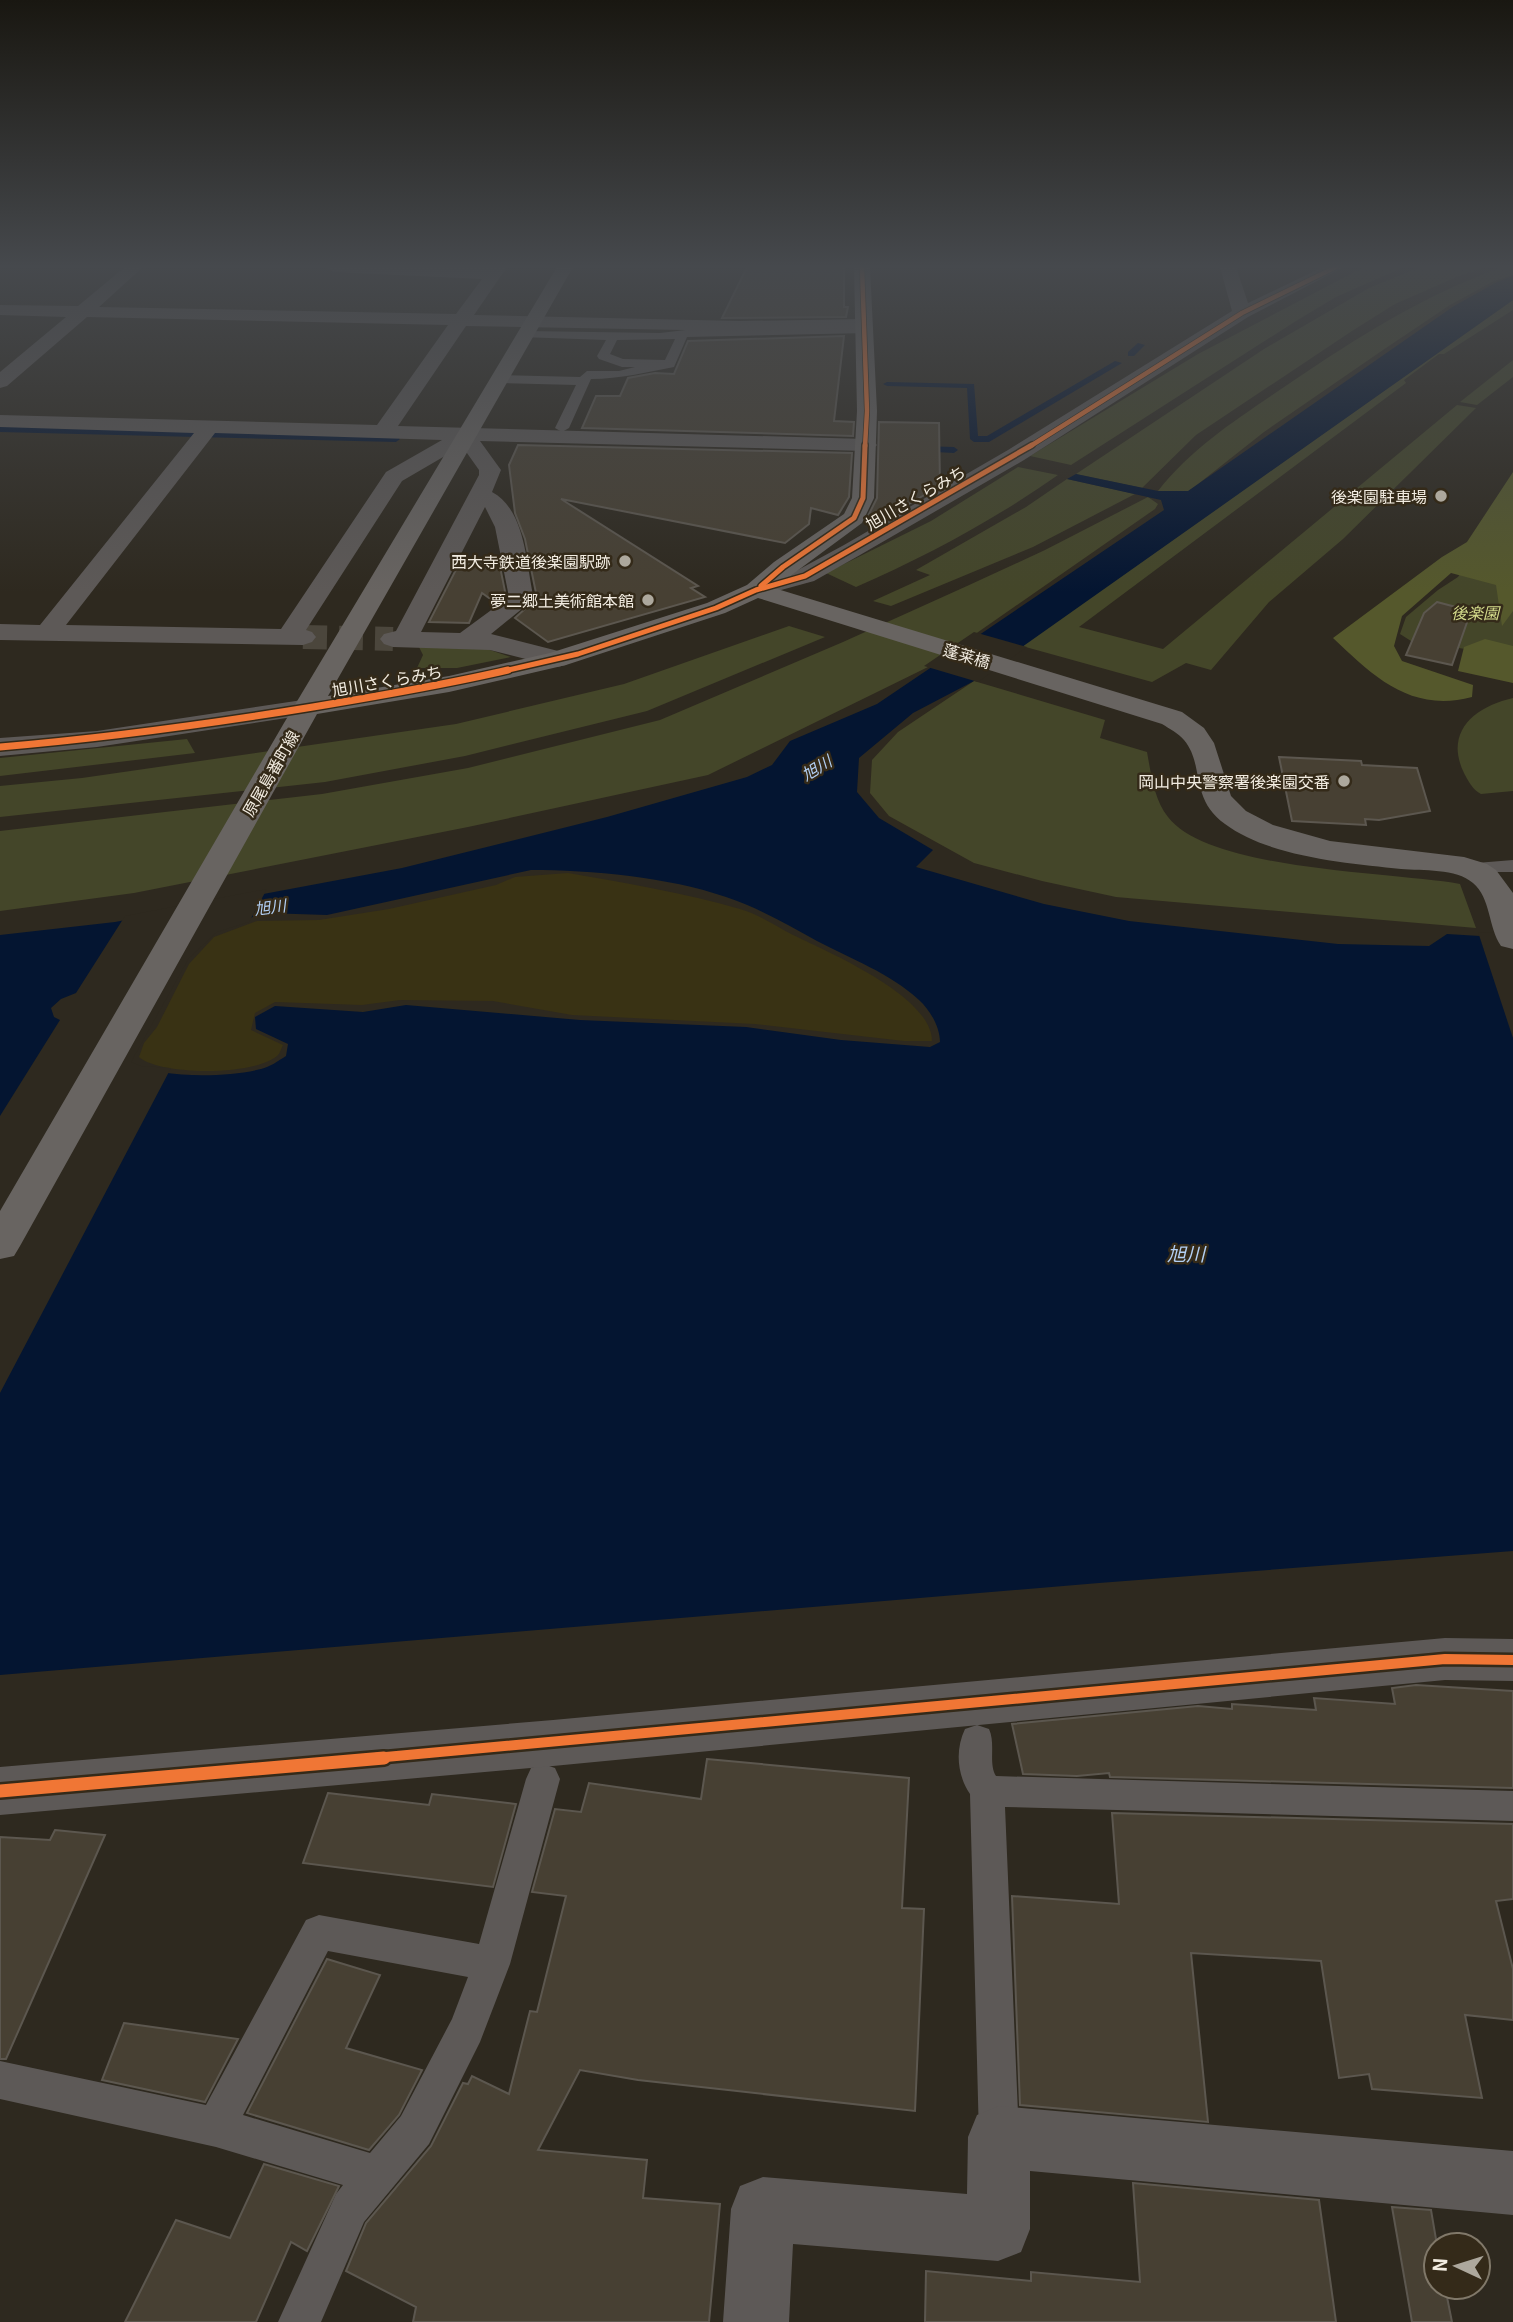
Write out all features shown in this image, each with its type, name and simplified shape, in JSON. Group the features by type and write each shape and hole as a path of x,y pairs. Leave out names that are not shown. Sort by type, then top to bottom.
{"street":[{"path":"385,432 391,417 421,375"},
{"name":"原尾島番町線","path":"0,1246 501,375"},
{"path":"756,590 783,567 854,518 863,498 866,444 865,375"},
{"name":"旭川さくらみち","path":"304,715 557,659 716,608 756,590 805,576 1016,455 1143,375"},
{"path":"0,421 205,432 385,432 866,444"},
{"path":"47,633 205,432"},
{"path":"465,435 490,470 480,495 399,640 490,642 557,659"},
{"path":"0,632 296,636 394,477 465,435"},
{"path":"467,640 522,599 514,571 514,556 498,506 480,495"},
{"name":"蓬莱橋","path":"756,590 807,608 1127,702 1172,718 1194,732 1203,745 1217,799 1230,815 1250,828 1304,845 1471,868 1490,878 1505,879"},
{"path":"0,747 97,739 304,715"},
{"path":"1505,879 1513,940"},
{"path":"0,1791 549,1759 976,1720 1445,1659 1513,1660"},
{"path":"756,2322 763,2209 998,2229 999,2137 1513,2183"}],"lane":[{"path":"581,375 586,378"},
{"path":"499,379 616,375"},
{"path":"562,428 586,378"},
{"path":"976,1720 976,1775 987,1791 999,2137"},
{"path":"299,2322 350,2208 415,2130 467,2029 492,1964 549,1759"},
{"path":"987,1791 1513,1806"},
{"path":"216,2127 319,1932 492,1964"},
{"path":"0,2080 216,2127 376,2175"}],"green space":[{"path":"1163,375 1211,375 1071,465 1030,456"},
{"path":"1224,375 1285,375 1196,435 1142,488 1076,474"},
{"path":"1301,375 1346,375 1264,432 1188,492 1158,491 1203,445"},
{"path":"1406,375 1410,375 1404,380 1406,383 1079,627 1163,649 1457,405 1476,408 1343,539 1269,602 1211,670 1186,663 1152,682 1022,646"},
{"path":"1494,375 1513,375 1477,405 1460,402"},
{"path":"1018,467 1058,475 960,536 856,587 826,573 931,521"},
{"path":"1513,472 1513,611 1502,626 1496,585 1451,573 1402,616 1394,646 1402,661 1473,685 1472,697 1450,701 1430,700 1395,688 1363,666 1333,638 1442,557 1467,542"},
{"path":"1067,479 1135,494 1033,547 891,606 873,601 930,575 916,570 1026,507"},
{"name":"後楽園","path":"1513,493 1513,656 1411,641 1400,634 1406,617 1458,577"},
{"path":"1148,497 1158,504 1155,509 928,667 708,775 468,827 134,893 0,911 0,831 322,794 468,768 660,720 967,586 1045,550"},
{"path":"789,626 825,637 647,711 465,756 325,782 0,817 0,786 82,778 456,724 624,684"},
{"path":"1485,639 1513,646 1513,683 1458,671 1464,647"},
{"path":"419,647 484,648 511,657 457,668 417,668 423,655"},
{"path":"974,681 1105,720 1100,738 1147,752 1159,803 1168,817 1190,835 1222,849 1261,859 1460,884 1476,928 1116,897 974,863 889,816 870,793 872,760 898,732"},
{"path":"1513,698 1513,791 1481,794 1464,773 1459,758 1460,734 1466,723 1475,715"},
{"path":"187,739 195,753 0,776 0,758"}],"sand":[{"path":"568,873 676,893 753,914 852,964 897,992 915,1008 927,1024 932,1041 904,1041 755,1024 572,1015 493,1001 400,1000 362,1005 275,1002 255,1013 251,1030 283,1045 278,1055 267,1062 250,1067 209,1071 167,1068 139,1057 144,1043 157,1027 189,964 214,937 257,921 319,920 389,909 496,885 515,877"}],"water":[{"name":"旭川","path":"1354,375 1406,375 974,681 913,713 859,758 857,792 879,818 933,850 916,867 1044,904 1129,921 1338,944 1429,946 1447,934 1513,938 1513,1551 0,1675 0,935 115,922 402,868 607,817 747,777 772,765 790,741 877,704 1164,510 1161,500 1067,479 1076,474 1158,491 1188,491","holes":["531,870 604,873 680,884 726,897 773,917 870,967 908,990 930,1014 940,1042 930,1047 841,1040 746,1027 580,1020 406,1005 363,1012 275,1006 255,1017 256,1029 288,1044 286,1056 264,1068 229,1074 193,1075 157,1072 126,1063 186,956 216,929 265,913 327,915"]}],"pier":[{"path":"974,632 1027,647 978,682 924,666"},
{"path":"267,889 249,922 217,932 189,958 131,1062 141,1066 171,1068 0,1393 0,1116 60,1020 54,1017 51,1008 61,999 76,993 125,916"},
{"path":"1478,932 1513,934 1513,1038"}],"building":[{"path":"642,375 839,375 834,421 854,422 853,436 582,428 596,396 620,396 628,378"},
{"path":"879,422 939,423 940,486 874,524 865,522 877,498"},
{"path":"518,445 852,453 849,497 838,515 811,508 809,524 785,543 561,499 698,586 691,588 705,597 548,642 515,618 537,598 525,539 515,513 509,465"},
{"path":"498,557 506,596 496,603 482,593 469,623 429,622 461,560"},
{"path":"1437,602 1471,611 1452,665 1406,655 1424,613"},
{"name":"岡山中央警察署後楽園交番","path":"1279,757 1361,761 1362,765 1417,768 1430,811 1379,820 1365,819 1366,825 1292,821"},
{"path":"1416,1685 1513,1691 1513,1788 1110,1777 1109,1773 1077,1776 1023,1774 1012,1724 1198,1706 1232,1709 1232,1704 1316,1710 1314,1698 1395,1704 1392,1688"},
{"path":"707,1759 909,1778 902,1908 924,1909 915,2111 638,2080 580,2070 538,2150 647,2160 643,2198 720,2204 709,2322 413,2322 416,2307 346,2271 366,2223 431,2146 463,2083 468,2084 472,2076 509,2094 530,2011 537,2012 566,1896 532,1892 555,1809 581,1812 589,1783 701,1799"},
{"path":"328,1793 429,1805 432,1794 516,1804 493,1887 303,1863"},
{"path":"1112,1813 1513,1824 1513,1899 1496,1901 1513,1969 1513,2020 1465,2015 1482,2098 1372,2089 1369,2074 1339,2078 1321,1961 1191,1953 1208,2122 1020,2105 1012,1896 1119,1904"},
{"path":"55,1830 105,1835 6,2059 0,2059 0,1837 50,1840"},
{"path":"327,1959 380,1975 346,2048 422,2070 399,2115 369,2150 247,2113"},
{"path":"124,2023 238,2039 205,2102 102,2080"},
{"path":"264,2164 339,2186 307,2251 291,2242 256,2322 125,2322 176,2220 230,2238"},
{"path":"1133,2183 1319,2200 1336,2322 925,2322 926,2271 1031,2281 1031,2272 1140,2282"},
{"path":"1392,2207 1431,2210 1435,2231 1422,2231 1422,2301 1448,2301 1452,2322 1412,2322"}],"waterway":[{"path":"887,384 971,386 974,439 989,439 1097,375"},
{"path":"0,429 396,439"},
{"path":"920,449 954,450"}],"tunnel":[{"path":"303,637 393,639"}],"cycle path":[{"path":"761,586 783,567 854,518 863,498 866,375"},
{"path":"0,747 97,739 196,726 449,684 578,654 716,608 756,590 805,576 1016,455 1143,375"},
{"path":"0,1791 553,1743 1445,1659 1513,1660"}],"place":[{"name":"後楽園駐車場","path":"1441,496"},
{"name":"西大寺鉄道後楽園駅跡","path":"625,561"},
{"name":"夢二郷土美術館本館","path":"648,600"},
{"name":"岡山中央警察署後楽園交番","path":"1344,781"}]}
